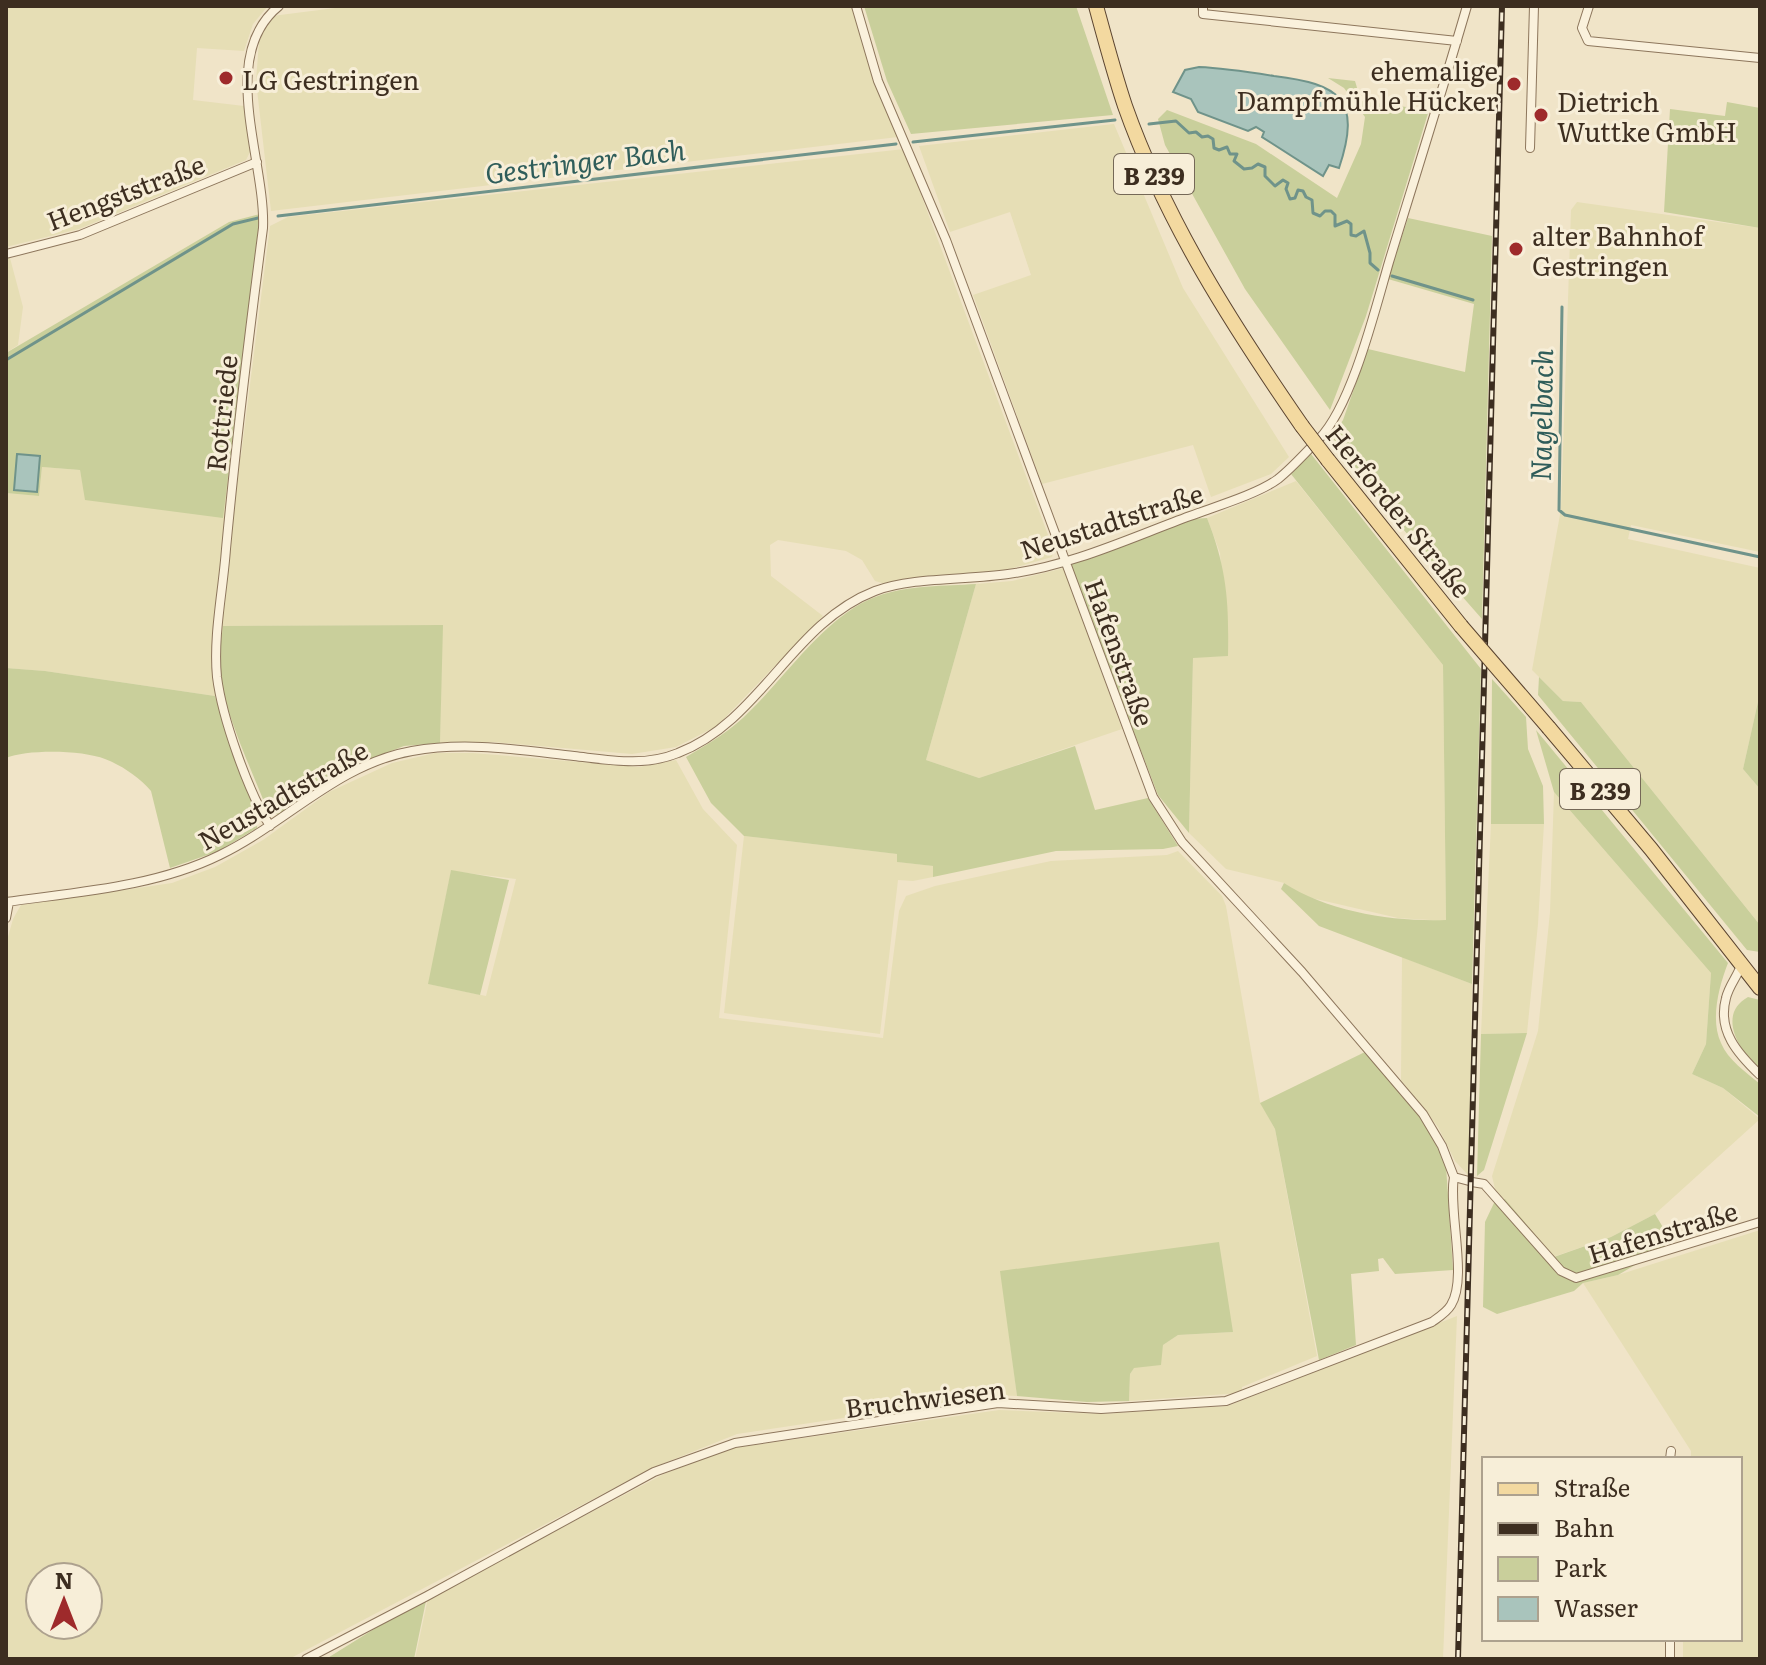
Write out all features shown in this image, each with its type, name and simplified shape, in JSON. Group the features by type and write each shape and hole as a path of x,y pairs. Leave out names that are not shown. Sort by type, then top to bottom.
{"main road":[{"name":"Herforder Straße","path":"1096,6 1126,108 1168,205 1203,273 1247,346 1302,426 1461,626 1549,728 1759,985"}],"street":[{"name":"Rottriede","path":"270,826 237,751 220,695 217,650 240,405 263,228 264,204 248,102 249,60 256,33 268,14 279,6"},
{"name":"Hafenstraße","path":"856,6 878,81 946,240 1153,797 1182,842 1302,972 1423,1114 1442,1146 1454,1177 1484,1184 1561,1271 1576,1278 1760,1222"},
{"path":"1203,6 1203,14 1457,41"},
{"name":"Neustadtstraße","path":"8,902 166,876 221,855 270,826 331,783 377,761 410,751 480,746 627,762 677,754 717,733 744,711 809,636 836,612 876,591 1011,574 1066,562 1275,481 1324,435 1336,416 1360,358 1467,6"},
{"path":"1530,148 1534,6"},
{"path":"1589,6 1582,28 1588,41 1760,58"},
{"name":"Hengststraße","path":"6,254 80,235 257,162"},
{"path":"6,918 8,902"},
{"path":"1742,963 1725,999 1724,1016 1728,1038 1740,1057 1760,1075"},
{"name":"Bruchwiesen","path":"306,1659 654,1472 735,1443 998,1403 1101,1409 1226,1401 1432,1322 1451,1305 1455,1295 1456,1240 1451,1195 1454,1177"}],"shaded area":[{"path":"6,6 268,6 253,24 244,51 197,48 193,100 244,106 251,150 246,160 79,229 6,247"},
{"path":"351,6 852,6 898,137 271,211 256,81 259,41 272,16"},
{"path":"1114,124 1183,288 1289,457 1271,474 1211,497 1193,445 1042,484 973,295 1031,275 1010,212 950,232 919,146"},
{"path":"904,149 1054,551 1052,557 1006,570 885,584 875,581 862,560 846,551 778,540 770,545 771,576 823,616 717,726 676,747 632,754 494,742 440,743 442,625 224,626 215,696 6,668 6,493 39,496 42,467 80,470 86,500 232,455 241,456 270,226 288,217"},
{"path":"1577,202 1760,228 1760,552 1631,525 1628,539 1760,568 1760,693 1743,769 1760,789 1760,925 1581,702 1563,701 1532,670 1561,509 1571,210"},
{"path":"10,258 23,307 18,345 6,353 6,259"},
{"path":"1296,481 1443,665 1446,921 1398,918 1303,896 1284,883 1226,869 1189,833 1193,657 1227,656 1220,553 1207,518"},
{"path":"1064,568 1122,729 979,778 926,760 976,584 1012,581"},
{"path":"435,753 473,753 639,767 676,760 703,809 737,845 719,1018 883,1038 899,911 906,896 935,886 1051,861 1167,855 1178,851 1222,896 1226,906 1260,1102 1275,1129 1317,1356 1242,1387 1242,1393 1129,1401 1130,1374 1134,1367 1161,1355 1163,1345 1178,1335 1233,1332 1001,1271 1017,1396 996,1395 737,1434 652,1468 289,1659 6,1659 6,944 13,919 21,905 172,883 215,867 263,840 329,792 392,763","holes":["451,871 516,879 486,996 429,984"]},
{"path":"1554,792 1711,973 1706,1044 1692,1074 1723,1088 1760,1119 1655,1214 1611,1237 1553,1257 1495,1189 1492,1176 1538,1031 1550,912"},
{"path":"1491,824 1544,824 1527,1033 1481,1034"},
{"path":"744,836 898,854 898,862 933,866 933,877 898,880 880,1034 724,1013"},
{"path":"1402,957 1472,984 1469,1176 1455,1161 1438,1127 1401,1080"},
{"path":"1760,1230 1760,1659 1683,1659 1683,1641 1742,1641 1742,1457 1691,1457 1691,1451 1583,1283"},
{"path":"1457,1316 1443,1659 415,1659 428,1598 664,1474 728,1449 999,1410 1104,1414 1228,1406"}],"green space":[{"path":"864,6 1076,6 1113,115 911,134 887,81"},
{"path":"1328,78 1355,81 1361,101 1429,110 1366,316 1330,410 1245,289 1165,145 1158,119 1167,110 1256,144 1337,198 1361,144 1365,117 1344,88"},
{"path":"1727,102 1760,108 1760,228 1664,212 1670,109 1725,116"},
{"path":"260,214 223,518 85,500 80,470 42,467 39,496 6,493 6,353 229,222"},
{"path":"1408,218 1492,236 1482,619 1395,520 1332,437 1343,420 1368,349 1465,372 1474,304 1388,279"},
{"path":"1311,454 1481,669 1472,984 1319,926 1281,889 1284,883 1341,908 1383,917 1446,920 1443,665 1291,474"},
{"path":"1207,518 1219,553 1225,586 1228,656 1193,658 1189,833 1158,795 1069,563 1191,519"},
{"path":"976,584 926,760 979,778 1075,746 1095,810 1148,798 1178,846 1056,851 933,877 933,866 897,862 897,854 744,836 711,803 686,757 744,717 842,616 860,604 890,592"},
{"path":"443,625 440,743 404,746 342,770 279,815 267,809 225,698 219,664 223,626"},
{"path":"6,668 215,696 234,756 258,812 257,828 219,851 170,868 151,791 130,772 105,759 70,752 41,752 6,758"},
{"path":"1539,677 1563,701 1581,702 1760,925 1760,952 1747,950 1538,695"},
{"path":"1492,679 1526,717 1528,749 1543,786 1544,824 1491,824"},
{"path":"1760,693 1760,789 1743,769"},
{"path":"1536,730 1728,963 1717,1003 1718,1034 1728,1055 1760,1084 1760,1117 1723,1088 1692,1074 1706,1044 1711,973 1554,792"},
{"path":"451,870 509,880 480,995 428,984"},
{"path":"1748,997 1760,1000 1760,1070 1739,1044 1732,1023 1734,1013"},
{"path":"1527,1033 1484,1170 1477,1176 1481,1034"},
{"path":"1365,1052 1422,1119 1440,1148 1446,1166 1453,1270 1395,1274 1383,1258 1378,1259 1379,1271 1351,1274 1356,1345 1319,1360 1275,1129 1260,1103"},
{"path":"1505,1199 1554,1257 1611,1237 1655,1214 1667,1234 1664,1248 1618,1275 1583,1283 1574,1291 1497,1314 1483,1307 1485,1222 1494,1203"},
{"path":"1219,1242 1233,1332 1178,1335 1163,1345 1161,1365 1134,1368 1130,1374 1129,1401 1087,1402 1017,1396 1000,1271"},
{"path":"427,1596 414,1659 326,1659"}],"water":[{"path":"1199,67 1297,79 1330,90 1340,99 1346,111 1348,126 1339,168 1329,165 1323,176 1262,137 1264,132 1256,127 1248,131 1198,112 1191,99 1173,92 1185,70"},
{"path":"17,454 40,456 37,492 14,490"}],"waterway":[{"name":"Gestringer Bach","path":"913,142 1115,120"},
{"name":"Gestringer Bach","path":"1149,124 1176,121 1189,133 1196,132 1213,139 1214,148 1227,147 1230,154 1237,154 1234,161 1244,169 1258,164 1265,167 1265,176 1275,186 1283,180 1288,183 1286,189 1290,199 1295,198 1298,190 1303,191 1312,200 1313,213 1320,216 1325,211 1331,211 1335,215 1335,226 1347,221 1351,224 1351,235 1356,236 1364,231 1370,263 1378,270"},
{"name":"Gestringer Bach","path":"278,216 896,144"},
{"name":"Gestringer Bach","path":"6,360 233,224 258,218"},
{"name":"Gestringer Bach","path":"1392,276 1473,300"},
{"name":"Nagelbach","path":"1562,307 1559,510 1565,515 1760,557"}],"railway":[{"path":"1458,1659 1502,6"}],"place":[{"name":"LG Gestringen","path":"226,78"},
{"name":"ehemalige Dampfmühle Hücker","path":"1514,84"},
{"name":"Dietrich Wuttke GmbH","path":"1541,115"},
{"name":"alter Bahnhof Gestringen","path":"1516,249"}]}
